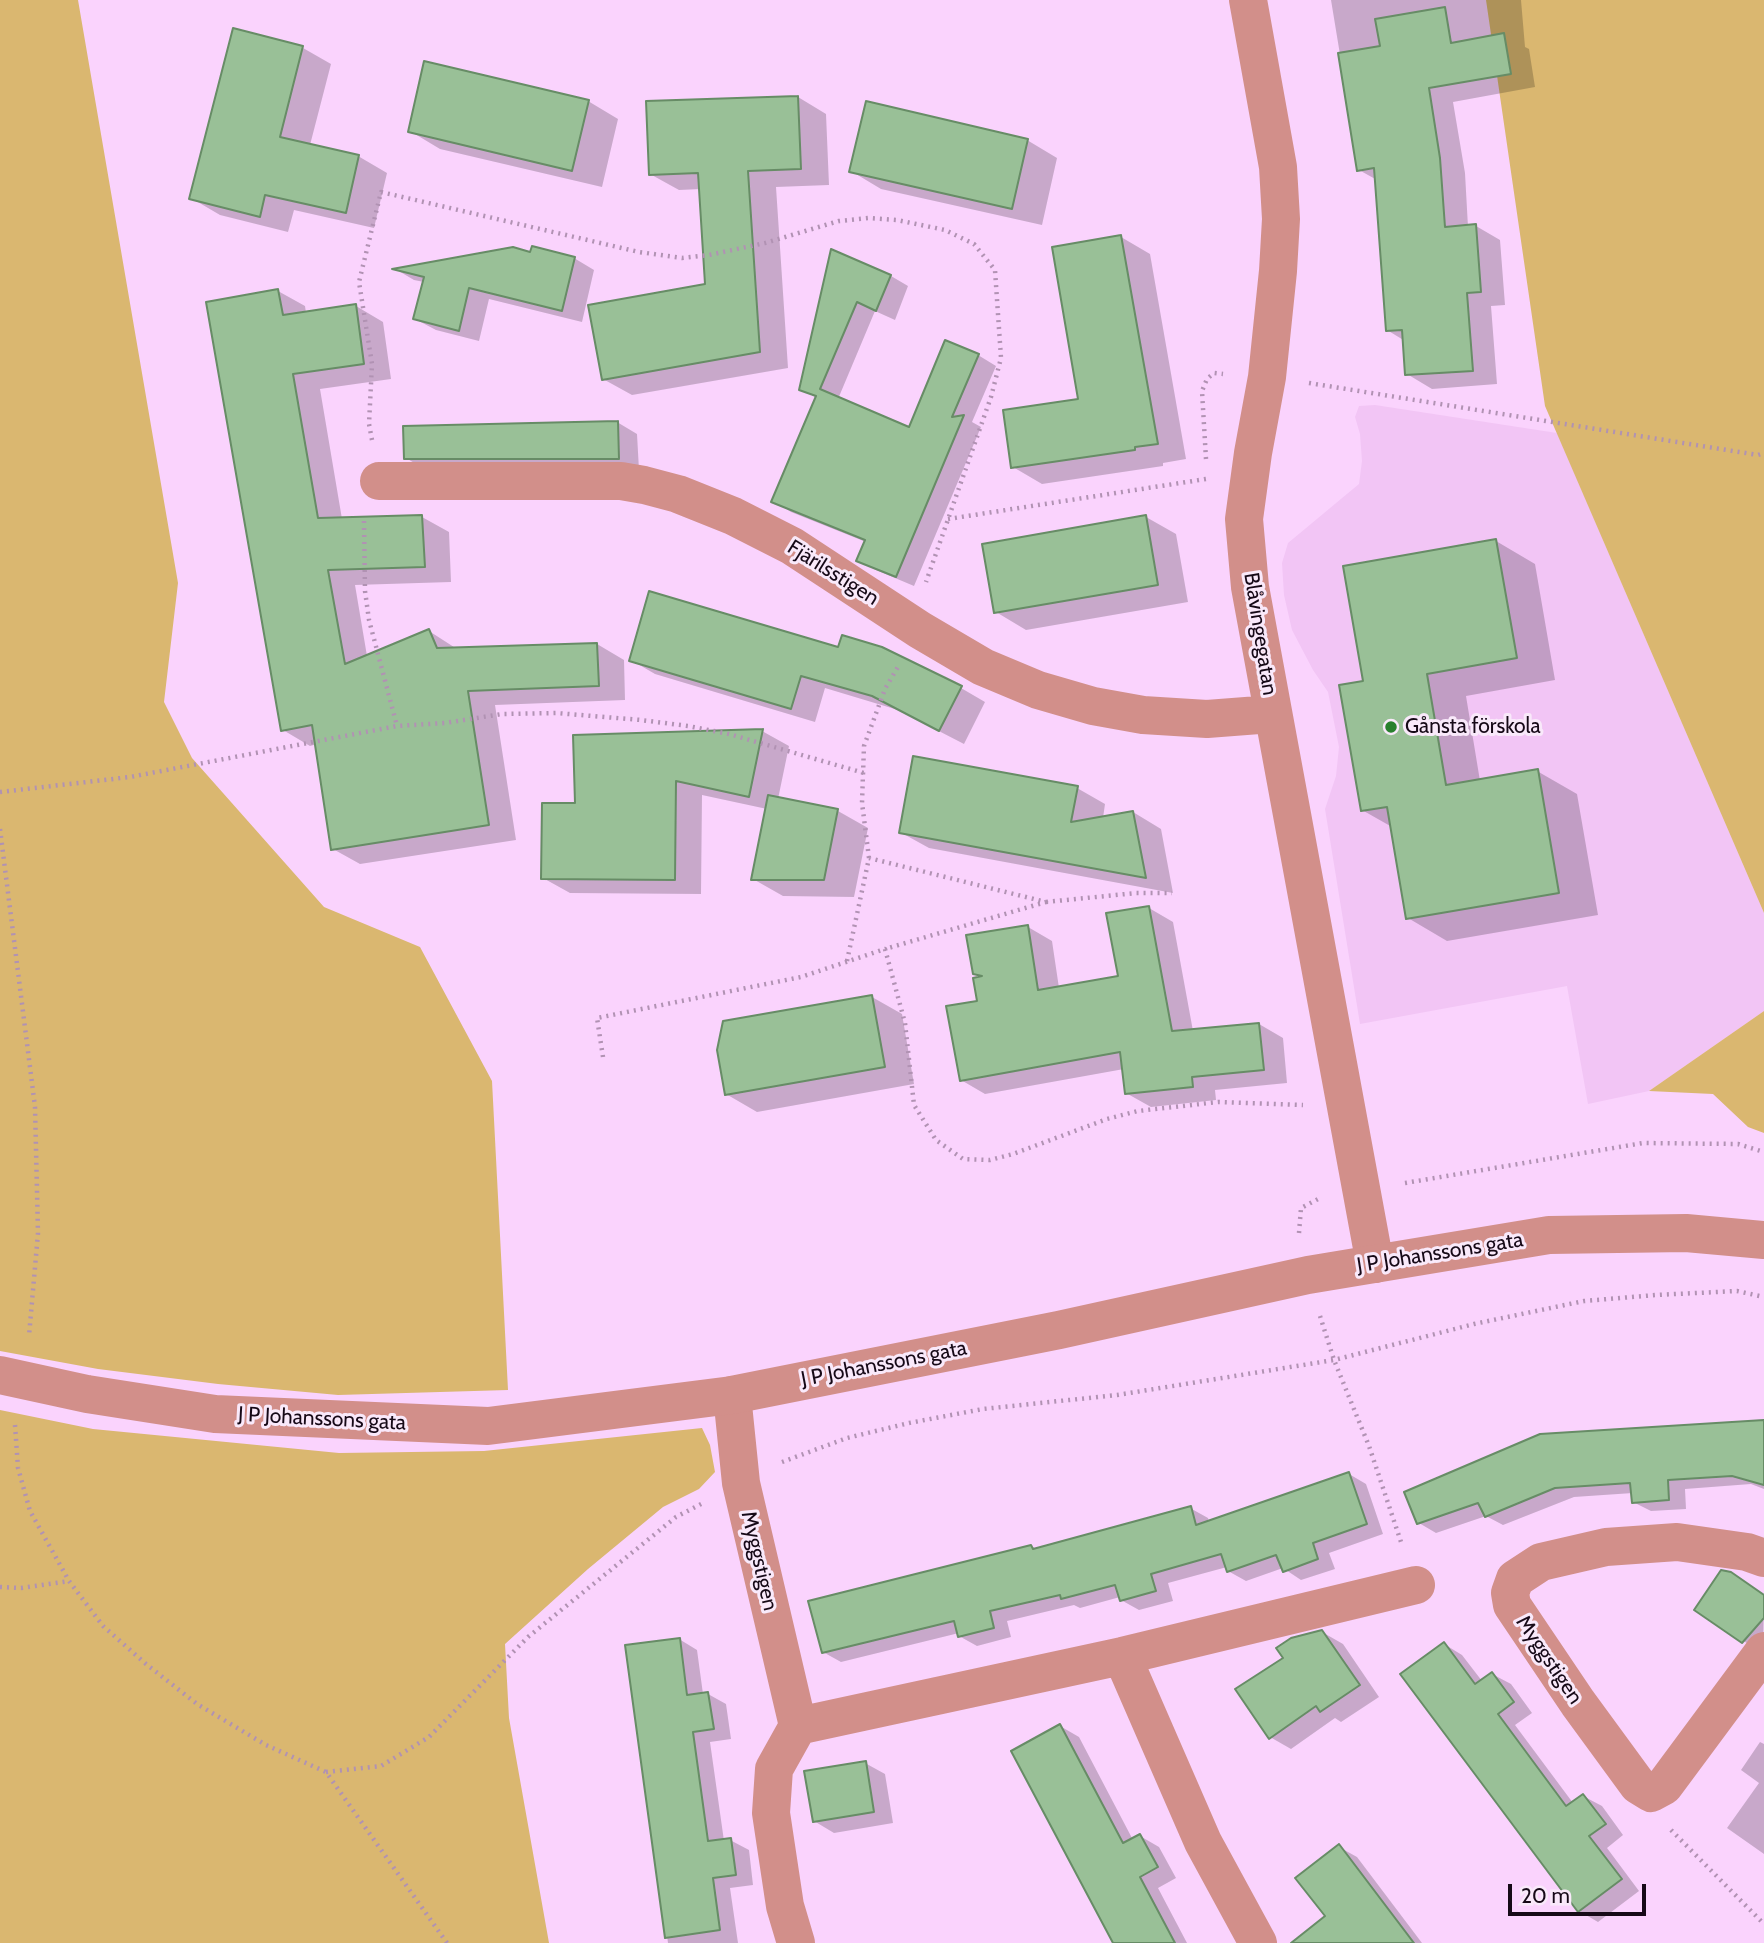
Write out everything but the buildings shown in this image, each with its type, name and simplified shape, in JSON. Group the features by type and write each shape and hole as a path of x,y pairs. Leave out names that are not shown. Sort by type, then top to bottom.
{"street":[{"name":"Blåvingegatan","path":"1248,0 1278,167 1281,219 1267,377 1244,519 1250,587 1375,1264"},
{"name":"Fjärilsstigen","path":"379,481 621,481 678,494 733,516 792,546 920,630 983,667 1038,690 1093,706 1143,715 1207,719 1272,714"},
{"name":"J P Johanssons gata","path":"0,1376 87,1394 215,1414 488,1426 732,1395 1059,1330 1308,1275 1549,1235 1686,1233 1764,1240"},
{"name":"Myggstigen","path":"732,1395 741,1483 798,1726"},
{"name":"Myggstigen","path":"1651,1793 1637,1785 1512,1605 1510,1593 1515,1579 1541,1562 1606,1547 1677,1542 1748,1552 1764,1558"},
{"path":"796,1943 785,1906 771,1814 774,1769 798,1726 1122,1656 1416,1585"},
{"path":"1651,1793 1664,1786 1764,1651"},
{"path":"1122,1656 1203,1843 1258,1943"}],"path":[{"path":"397,726 369,620 365,591 364,516 368,493 379,481 369,424 372,364 359,282 381,192 639,252 682,258 754,246 839,221 869,218 897,220 945,230 974,244 995,270 1001,358 991,397 926,581 920,630 885,690 864,746 862,803 869,858 847,962"},
{"path":"948,519 1208,479 1202,391 1207,379 1214,373 1343,387 1758,455 1764,453"},
{"path":"0,792 130,777 397,726 445,723 502,714 555,713 641,720 729,734 863,773"},
{"path":"0,829 35,1107 38,1233 29,1341"},
{"path":"869,858 1046,902"},
{"path":"603,1057 597,1018 802,977 1046,902 1171,892"},
{"path":"885,950 905,1023 914,1105 936,1140 963,1159 990,1160 1013,1154 1107,1119 1138,1111 1218,1102 1307,1105 1305,1094"},
{"path":"1416,1585 1369,1446 1334,1360 1308,1275 1298,1229 1301,1208 1322,1196 1643,1143 1738,1144 1764,1152"},
{"path":"15,1425 18,1468 30,1511 69,1581 103,1626 197,1704 266,1745 326,1772 381,1766 429,1737 528,1637 676,1517 784,1461 835,1443 909,1423 983,1409 1118,1395 1334,1360 1474,1324 1584,1301 1737,1291 1764,1297"},
{"path":"0,1587 69,1581"},
{"path":"326,1772 447,1943"},
{"path":"1651,1793 1658,1815 1764,1924"}],"shaded area":[{"path":"0,0 78,0 178,583 164,702 192,758 324,907 420,947 492,1081 508,1390 338,1395 98,1369 0,1351"},
{"path":"1486,0 1764,0 1764,913 1545,406"},
{"path":"1375,405 1557,433 1764,913 1764,1011 1649,1091 1588,1104 1567,986 1360,1024 1325,809 1336,776 1339,747 1328,692 1292,630 1284,595 1282,563 1288,543 1359,484 1362,461 1360,434 1355,417 1359,406"},
{"path":"1764,1011 1764,1133 1748,1127 1713,1094 1649,1091"},
{"path":"0,1410 93,1429 339,1453 484,1451 702,1428 710,1445 715,1472 699,1489 663,1507 588,1569 505,1644 509,1718 549,1943 0,1943"}],"place":[{"name":"Gånsta förskola","path":"1391,727"}]}
